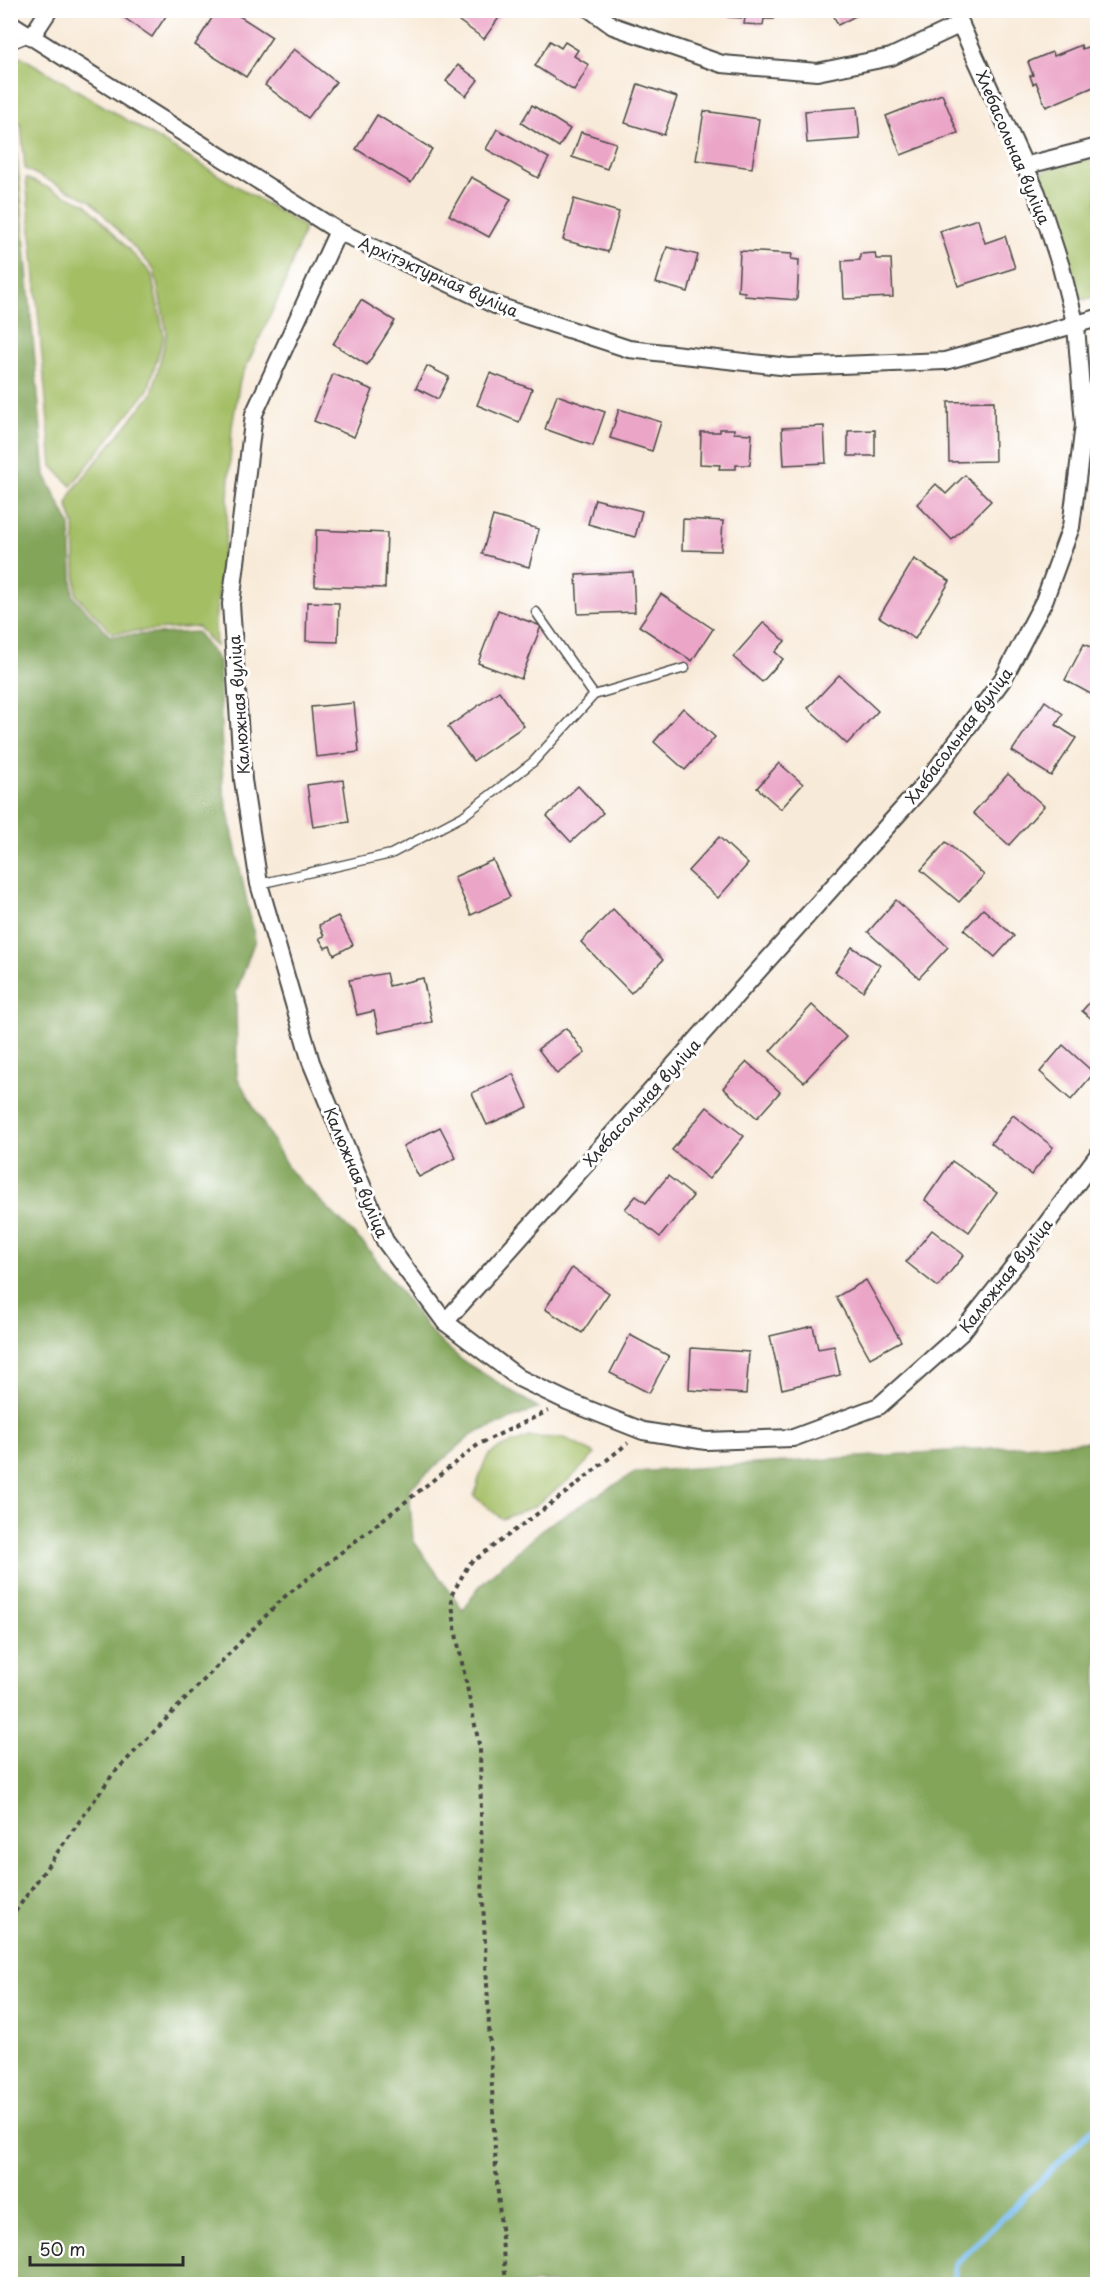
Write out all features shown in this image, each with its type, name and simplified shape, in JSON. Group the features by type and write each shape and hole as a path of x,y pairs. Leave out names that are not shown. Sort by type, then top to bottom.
{"street":[{"path":"32,36 50,10"},
{"path":"591,10 613,26 723,64 818,72 891,57 958,17"},
{"name":"Хлебасольная вуліца","path":"445,1322 930,778 1003,679 1044,601 1071,527 1084,425 1076,326 1058,256 1036,193 958,17"},
{"name":"Архітэктурная вуліца","path":"10,23 338,231 495,305 629,349 789,367 945,362 1098,318"},
{"path":"1024,166 1098,147"},
{"name":"Калюжная вуліца","path":"338,231 254,414 231,604 243,780 259,884 311,1062 385,1241 445,1322 519,1378 567,1401 643,1431 706,1442 793,1438 879,1406 961,1333 1098,1155"}],"lane":[{"path":"10,45 32,36"},
{"path":"536,612 594,695"},
{"path":"259,884 391,854 463,816 533,762 594,695 685,668"}],"path":[{"path":"10,1919 113,1773 283,1598 478,1444 567,1401"},
{"path":"506,2284 495,2148 482,1880 480,1749 456,1634 451,1596 468,1564 567,1492 643,1431"}],"green space":[{"path":"20,56 305,227 283,288 240,380 232,427 226,536 215,622 216,647 198,627 112,633 76,595 74,525 67,504 74,489 152,394 167,333 154,269 91,201 25,169 21,125 10,115 11,65"},
{"path":"10,119 14,121 45,475 70,525 73,596 110,636 197,632 219,661 223,788 255,940 236,993 237,1077 290,1171 365,1245 434,1336 463,1361 539,1408 473,1434 409,1489 413,1540 463,1610 481,1584 546,1526 636,1472 1097,1441 1097,2284 11,2284"},
{"path":"1097,156 1097,296 1084,300 1073,289 1071,262 1037,176 1050,168"},
{"path":"26,178 86,204 151,273 164,335 148,390 71,486 52,466"},
{"path":"530,1437 565,1438 595,1454 571,1478 533,1507 502,1519 474,1496 482,1469 490,1455 496,1450"}],"building":[{"path":"113,10 170,10 152,37"},
{"path":"217,10 230,10 272,37 246,77 195,45"},
{"path":"444,10 501,10 503,12 484,39"},
{"path":"729,10 775,10 774,19 764,19 763,25 744,24 745,18 728,17"},
{"path":"831,10 867,10 838,25"},
{"path":"550,41 561,48 565,42 578,50 574,56 589,65 574,91 535,66"},
{"path":"1098,43 1098,76 1094,77 1098,85 1046,107 1036,82 1033,84 1030,76 1033,75 1028,62 1052,52 1054,56 1081,45 1082,49"},
{"path":"294,49 336,82 308,118 265,85"},
{"path":"458,65 478,80 466,96 446,81"},
{"path":"638,84 677,97 664,135 625,123"},
{"path":"942,94 958,133 901,155 886,116"},
{"path":"532,105 570,129 559,147 521,123"},
{"path":"857,107 860,139 807,143 805,111"},
{"path":"704,111 759,119 752,168 696,160"},
{"path":"377,115 432,149 411,183 356,149"},
{"path":"497,129 549,158 538,178 486,149"},
{"path":"581,132 616,143 607,169 572,157"},
{"path":"471,177 511,199 489,237 449,215"},
{"path":"574,199 619,212 608,252 563,240"},
{"path":"978,219 985,243 1005,236 1015,268 958,286 940,231"},
{"path":"667,247 698,255 688,292 656,283"},
{"path":"740,251 792,254 791,259 799,260 797,300 744,296 745,292 738,291"},
{"path":"875,253 876,259 891,259 893,297 844,299 842,261 860,260 860,254"},
{"path":"361,300 395,321 367,365 333,344"},
{"path":"427,366 449,377 438,399 416,388"},
{"path":"490,373 532,389 519,422 477,405"},
{"path":"333,374 373,390 354,437 314,421"},
{"path":"557,395 605,412 593,446 545,429"},
{"path":"994,401 995,461 949,462 948,402"},
{"path":"619,409 661,422 652,451 610,438"},
{"path":"824,426 826,463 784,465 782,428"},
{"path":"720,429 734,429 734,433 752,434 750,465 736,465 736,469 719,469 720,465 700,464 701,432 720,432"},
{"path":"875,430 875,456 848,456 848,431"},
{"path":"965,475 991,501 952,540 917,504 936,484 946,494"},
{"path":"595,499 642,511 635,537 588,524"},
{"path":"493,516 539,529 529,567 482,554"},
{"path":"683,519 723,521 721,551 682,550"},
{"path":"316,530 387,533 385,588 315,586"},
{"path":"914,559 950,581 915,639 879,617"},
{"path":"633,572 635,612 578,614 576,575"},
{"path":"661,594 713,629 692,661 639,626"},
{"path":"307,602 339,603 338,642 306,641"},
{"path":"498,610 541,626 521,679 478,663"},
{"path":"764,622 785,641 775,652 783,659 762,682 733,657"},
{"path":"1084,644 1098,651 1098,698 1065,680"},
{"path":"839,675 878,711 847,744 808,708"},
{"path":"499,691 524,726 473,761 448,727"},
{"path":"1045,701 1063,714 1056,725 1076,738 1051,776 1012,751"},
{"path":"354,703 359,752 316,757 311,707"},
{"path":"683,708 715,737 685,770 654,742"},
{"path":"779,763 803,784 781,809 757,788"},
{"path":"1008,774 1044,806 1009,845 973,813"},
{"path":"343,780 349,822 313,827 307,785"},
{"path":"578,786 603,813 571,842 547,816"},
{"path":"719,837 748,864 718,898 688,871"},
{"path":"946,842 984,875 959,902 921,870"},
{"path":"493,860 510,897 471,915 454,877"},
{"path":"896,900 948,947 919,978 868,932"},
{"path":"613,909 663,960 631,993 581,942"},
{"path":"983,909 1014,936 995,957 964,930"},
{"path":"338,916 353,945 334,955 330,946 325,948 319,938 324,936 319,925"},
{"path":"852,947 880,965 863,991 835,972"},
{"path":"386,973 389,986 423,978 432,1022 379,1033 374,1011 357,1015 349,980"},
{"path":"1098,993 1098,1024 1082,1011"},
{"path":"812,1005 846,1037 804,1082 770,1051"},
{"path":"566,1028 585,1053 557,1074 538,1049"},
{"path":"1063,1045 1094,1073 1071,1100 1040,1072"},
{"path":"747,1062 780,1092 757,1118 723,1088"},
{"path":"513,1074 528,1107 487,1125 472,1093"},
{"path":"707,1107 744,1136 709,1179 672,1150"},
{"path":"1013,1115 1053,1147 1031,1175 991,1143"},
{"path":"440,1127 456,1158 419,1177 403,1146"},
{"path":"952,1161 997,1193 969,1232 925,1200"},
{"path":"668,1176 693,1196 660,1237 625,1209 636,1196 646,1203"},
{"path":"932,1230 964,1255 938,1287 906,1262"},
{"path":"572,1268 609,1293 582,1333 545,1309"},
{"path":"866,1280 901,1341 870,1358 836,1297"},
{"path":"813,1326 818,1349 834,1346 840,1375 782,1389 770,1336"},
{"path":"630,1335 669,1356 649,1393 610,1373"},
{"path":"691,1348 749,1352 746,1394 689,1390"}],"waterway":[{"path":"954,2284 955,2265 1098,2124"}]}
